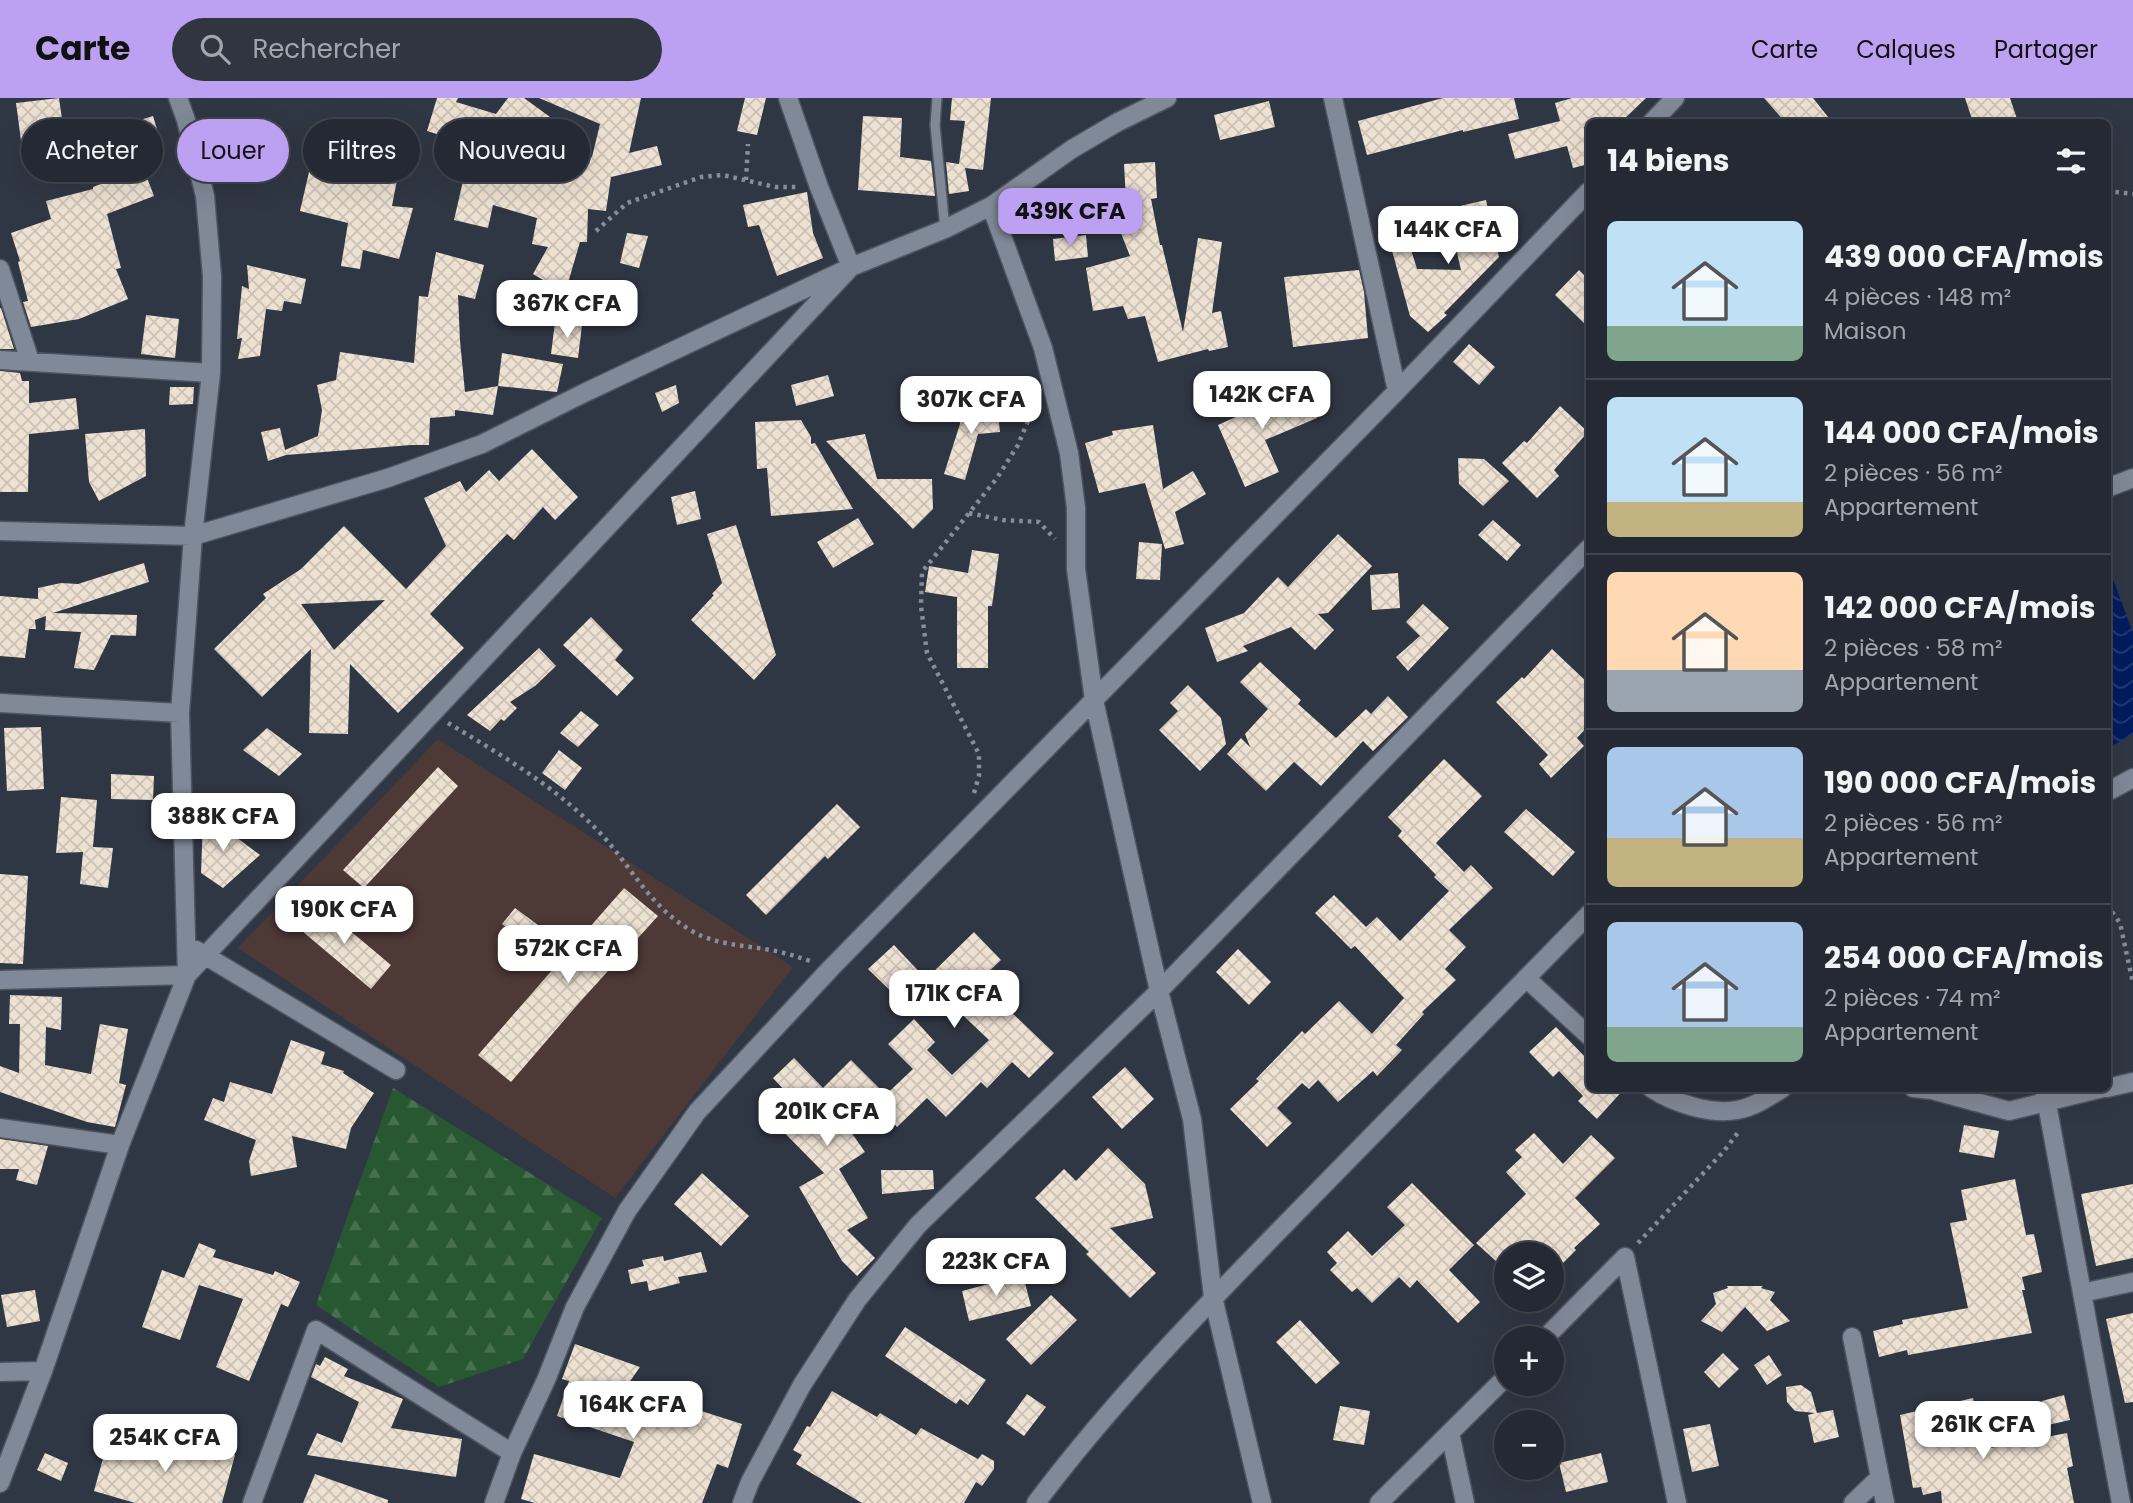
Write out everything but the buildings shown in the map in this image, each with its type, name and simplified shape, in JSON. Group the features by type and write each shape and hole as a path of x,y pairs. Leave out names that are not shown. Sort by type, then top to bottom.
{"street":[{"path":"0,1483 43,1371 120,1145 187,975 180,713 193,536 211,373 212,276 205,196 178,98"},
{"path":"788,98 851,267"},
{"path":"0,531 193,536 388,478 482,444 851,267 945,229 991,206 1072,149 1167,98"},
{"path":"1333,98 1397,391"},
{"path":"1655,119 1675,98"},
{"path":"494,1503 512,1453 575,1307 641,1190 697,1112 831,968 1397,391 1586,194"},
{"path":"991,206 1043,348 1069,453 1076,509 1076,569 1094,700 1159,990 1192,1119 1213,1297 1262,1503"},
{"path":"0,980 187,975 851,267"},
{"path":"0,270 30,361"},
{"path":"0,360 211,373"},
{"path":"2111,486 2133,478"},
{"path":"742,1503 750,1482 803,1385 857,1300 918,1225 1159,990 1586,551"},
{"path":"0,703 180,713"},
{"path":"2111,790 2133,778"},
{"path":"1036,1503 1120,1398 1213,1297 1586,917"},
{"path":"187,944 396,1070"},
{"path":"1526,978 1586,1033"},
{"path":"2111,1087 2133,1082"},
{"path":"1659,1092 1711,1110 1737,1110 1760,1102 1776,1092"},
{"path":"1760,1102 1771,1092"},
{"path":"1938,1092 1997,1110 2009,1111 2046,1095 2071,1092"},
{"path":"2046,1095 2121,1503"},
{"path":"0,1128 120,1145"},
{"path":"1557,1326 1625,1257"},
{"path":"1625,1257 1677,1503"},
{"path":"2082,1293 2133,1282"},
{"path":"252,1503 316,1330 512,1453"},
{"path":"1852,1337 1885,1503"},
{"path":"0,1372 43,1371"},
{"path":"1379,1503 1494,1389"},
{"path":"1450,1433 1465,1503"},
{"path":"1853,1503 1880,1477"}],"lane":[{"path":"937,98 935,125 945,229"}],"path":[{"path":"746,180 748,144"},
{"path":"596,231 627,203 701,177 723,175 775,187 819,187"},
{"path":"2111,191 2133,194"},
{"path":"972,800 979,776 979,754 927,653 920,606 922,572 1018,445 1034,411 1036,398"},
{"path":"969,513 1003,520 1039,522 1058,542 1076,569"},
{"path":"432,714 498,753 564,797 603,836 667,915 694,933 720,942 784,953 831,968"},
{"path":"2111,911 2120,923 2133,983"},
{"path":"1625,1257 1724,1151 1760,1102"}],"shaded area":[{"path":"438,739 793,967 615,1198 238,948"}],"green space":[{"path":"393,1088 602,1218 523,1359 439,1387 316,1305"}],"water":[{"path":"2111,574 2133,633 2133,735 2111,746"}]}
